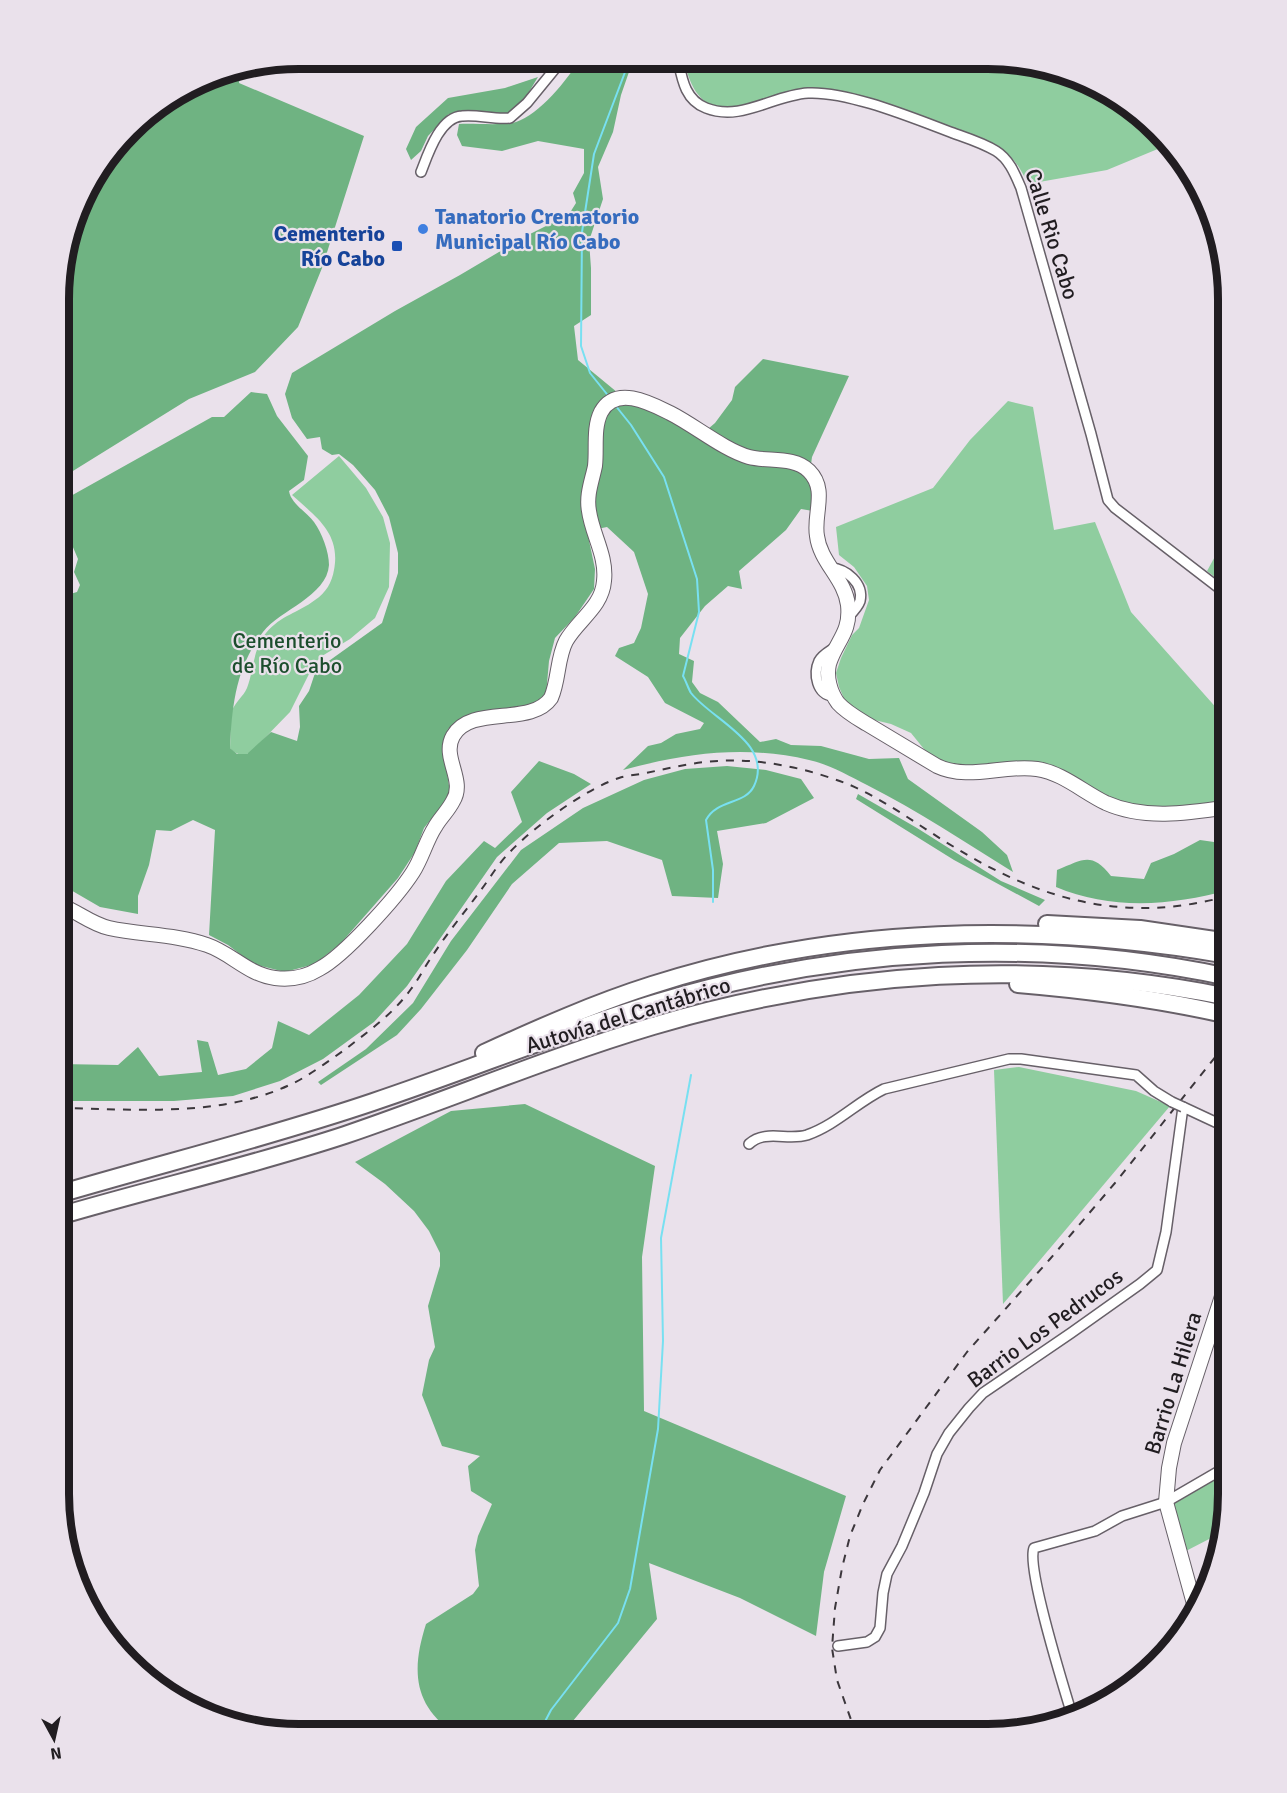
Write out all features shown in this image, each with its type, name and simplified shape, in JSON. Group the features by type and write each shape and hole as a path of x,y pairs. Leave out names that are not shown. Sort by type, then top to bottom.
{"highway":[{"path":"283,1131 428,1076 563,1017 652,985 815,942 864,934 964,925 1076,924 1140,929 1218,940"},
{"path":"698,972 816,947 870,940 967,933 1077,936 1218,953"},
{"name":"Autovía del Cantábrico","path":"69,1191 283,1131 374,1102 659,1002 739,981 806,968 911,956 1025,953 1114,958 1218,975"},
{"name":"Autovía del Cantábrico","path":"69,1213 333,1138 592,1046 671,1021 794,991 870,980 982,974 1094,977 1168,986 1218,995"},
{"path":"739,1003 822,990 866,986 988,982 1085,989 1177,1003 1218,1013"}],"street":[{"path":"421,172 436,137 448,122 460,116 510,118 527,103 555,69"},
{"name":"Calle Rio Cabo","path":"680,69 690,97 704,108 724,113 743,111 807,93 830,94 920,121 981,144 996,151 1008,162 1021,188 1108,500 1115,508 1218,586"},
{"path":"69,909 106,927 206,944 251,970 274,978 305,976 325,966 339,955 408,879 420,860 433,830 454,801 457,783 450,748 456,731 475,721 534,710 546,704 553,694 565,644 595,606 604,584 603,558 590,517 588,501 595,463 598,423 604,407 620,398 634,399 656,406 743,455 792,462 806,468 813,476 819,489 820,502 816,535 821,551 844,589 848,616 845,633 831,660 829,669 829,683 833,696 847,711 937,766 950,771 1023,768 1042,770 1068,780 1107,803 1137,812 1163,814 1218,808"},
{"path":"749,1144 760,1137 795,1137 817,1131 850,1112 869,1096 884,1089 1009,1059 1136,1075 1154,1091 1172,1102 1218,1123"},
{"name":"Barrio Los Pedrucos","path":"838,1646 867,1642 875,1637 880,1628 887,1574 924,1493 937,1454 949,1433 969,1408 983,1393 1071,1333 1157,1270 1166,1232 1183,1107"},
{"name":"Barrio La Hilera","path":"1193,1599 1166,1502 1167,1476 1174,1443 1218,1309"},
{"path":"1070,1709 1032,1563 1034,1548 1095,1531 1122,1516 1166,1502 1218,1472"}],"green space":[{"path":"573,69 630,69 621,95 613,132 598,167 603,199 589,241 591,315 574,326 578,360 629,402 677,420 701,435 715,423 732,400 735,387 763,359 849,376 812,457 809,479 816,498 813,511 801,509 786,530 739,571 742,589 728,586 705,606 680,638 679,654 694,661 692,682 700,693 718,702 760,742 776,739 791,745 821,746 869,759 899,758 908,779 982,832 1007,855 1013,872 905,805 846,774 816,762 785,755 739,752 693,755 623,770 648,746 661,743 676,734 700,729 704,723 665,703 648,677 615,656 619,648 634,643 641,628 648,594 634,552 607,527 587,531 595,569 594,589 575,617 555,638 549,661 546,695 532,705 466,716 448,729 443,746 450,792 447,799 424,828 415,852 398,878 341,943 315,964 285,972 253,964 228,945 209,935 215,830 193,820 171,831 156,830 149,865 138,896 138,914 100,907 69,889 69,594 77,592 80,585 74,572 78,559 69,538 69,497 212,417 224,417 251,392 267,394 277,416 308,456 304,480 289,491 293,500 311,518 320,532 329,565 326,576 312,594 271,624 254,645 237,687 230,748 237,754 247,754 271,732 297,741 300,727 299,706 309,691 315,673 382,623 398,573 398,553 389,517 375,490 353,465 339,454 332,455 322,449 320,437 307,439 292,418 285,394 292,373 526,236 556,221 564,222 576,203 573,193 584,173 584,149 538,141 502,151 462,146 457,135 459,124 504,124 525,118 543,104"},
{"path":"687,69 1003,69 1033,73 1076,86 1103,100 1128,116 1161,147 1107,170 1028,184 1010,156 982,138 830,89 802,91 730,108 715,106 702,99 692,84"},
{"path":"240,77 239,83 364,136 322,268 298,327 255,372 189,399 69,473 69,284 73,254 86,211 116,159 147,126 171,108 197,93"},
{"path":"538,77 521,105 504,116 449,114 428,136 421,151 411,160 406,149 416,127 448,98 505,88"},
{"path":"1008,401 1033,407 1054,530 1095,522 1131,612 1218,710 1218,803 1151,809 1122,804 1074,778 962,767 943,762 928,754 911,733 891,724 866,718 846,703 836,673 852,635 859,628 869,600 867,586 854,567 839,555 836,527 933,488 970,440"},
{"name":"Cementerio de Río Cabo","path":"339,456 366,488 383,517 390,543 389,587 375,618 314,664 290,712 251,752 237,754 230,748 232,711 247,688 256,652 262,639 278,622 319,597 332,579 335,557 330,536 318,519 292,495"},
{"path":"1218,551 1218,579 1207,571"},
{"path":"539,761 574,774 591,784 547,813 497,857 407,986 374,1022 323,1059 280,1081 233,1096 174,1101 69,1101 69,1064 118,1065 138,1047 159,1076 202,1072 197,1040 208,1042 218,1075 246,1069 272,1048 278,1021 309,1035 359,995 407,944 446,881 484,841 495,848 522,822 511,792"},
{"path":"727,766 766,770 801,779 814,798 766,823 717,831 723,864 718,898 672,896 662,860 607,841 559,843 512,884 467,950 421,1009 397,1035 321,1085 318,1082 366,1049 413,1003 451,941 521,850 583,808 644,780 685,769"},
{"path":"858,794 1001,881 1045,900 1039,906 954,860 856,799"},
{"path":"1200,840 1218,843 1218,892 1185,900 1141,903 1098,899 1056,887 1057,870 1080,861 1092,860 1111,876 1144,879 1151,863"},
{"path":"1019,1067 1136,1091 1170,1106 1003,1304 994,1070"},
{"path":"525,1104 655,1166 642,1257 644,1411 846,1496 824,1572 816,1636 740,1598 649,1563 657,1619 570,1724 443,1724 430,1710 419,1684 421,1640 426,1624 473,1594 479,1586 475,1550 478,1536 492,1504 471,1491 468,1466 480,1456 442,1446 422,1395 429,1360 435,1347 428,1306 440,1266 440,1253 429,1231 414,1211 385,1184 355,1162 451,1111"},
{"path":"1218,1475 1218,1509 1214,1537 1184,1552 1170,1505"}],"waterway":[{"path":"610,398 590,373 581,346 582,232 594,154 626,69"},
{"path":"615,405 631,425 664,477 697,579 699,612 683,676 691,693 738,734 756,757 758,771 750,792 717,808 706,820 713,870 713,902"},
{"path":"544,1724 551,1710 618,1623 630,1589 658,1429 663,1341 661,1238 691,1075"}],"railway":[{"path":"69,1108 152,1110 215,1106 275,1091 303,1078 347,1048 397,1006 501,862 531,832 576,800 606,783 622,777 682,766 718,761 752,761 786,766 835,779 877,798 987,866 1052,894 1120,907 1155,908 1218,898"},
{"path":"852,1724 837,1680 832,1648 835,1608 850,1536 880,1470 967,1352 1115,1183 1218,1054"}],"place":[{"name":"Tanatorio Crematorio Municipal Río Cabo","path":"423,229"},
{"name":"Cementerio Río Cabo","path":"397,246"}]}
